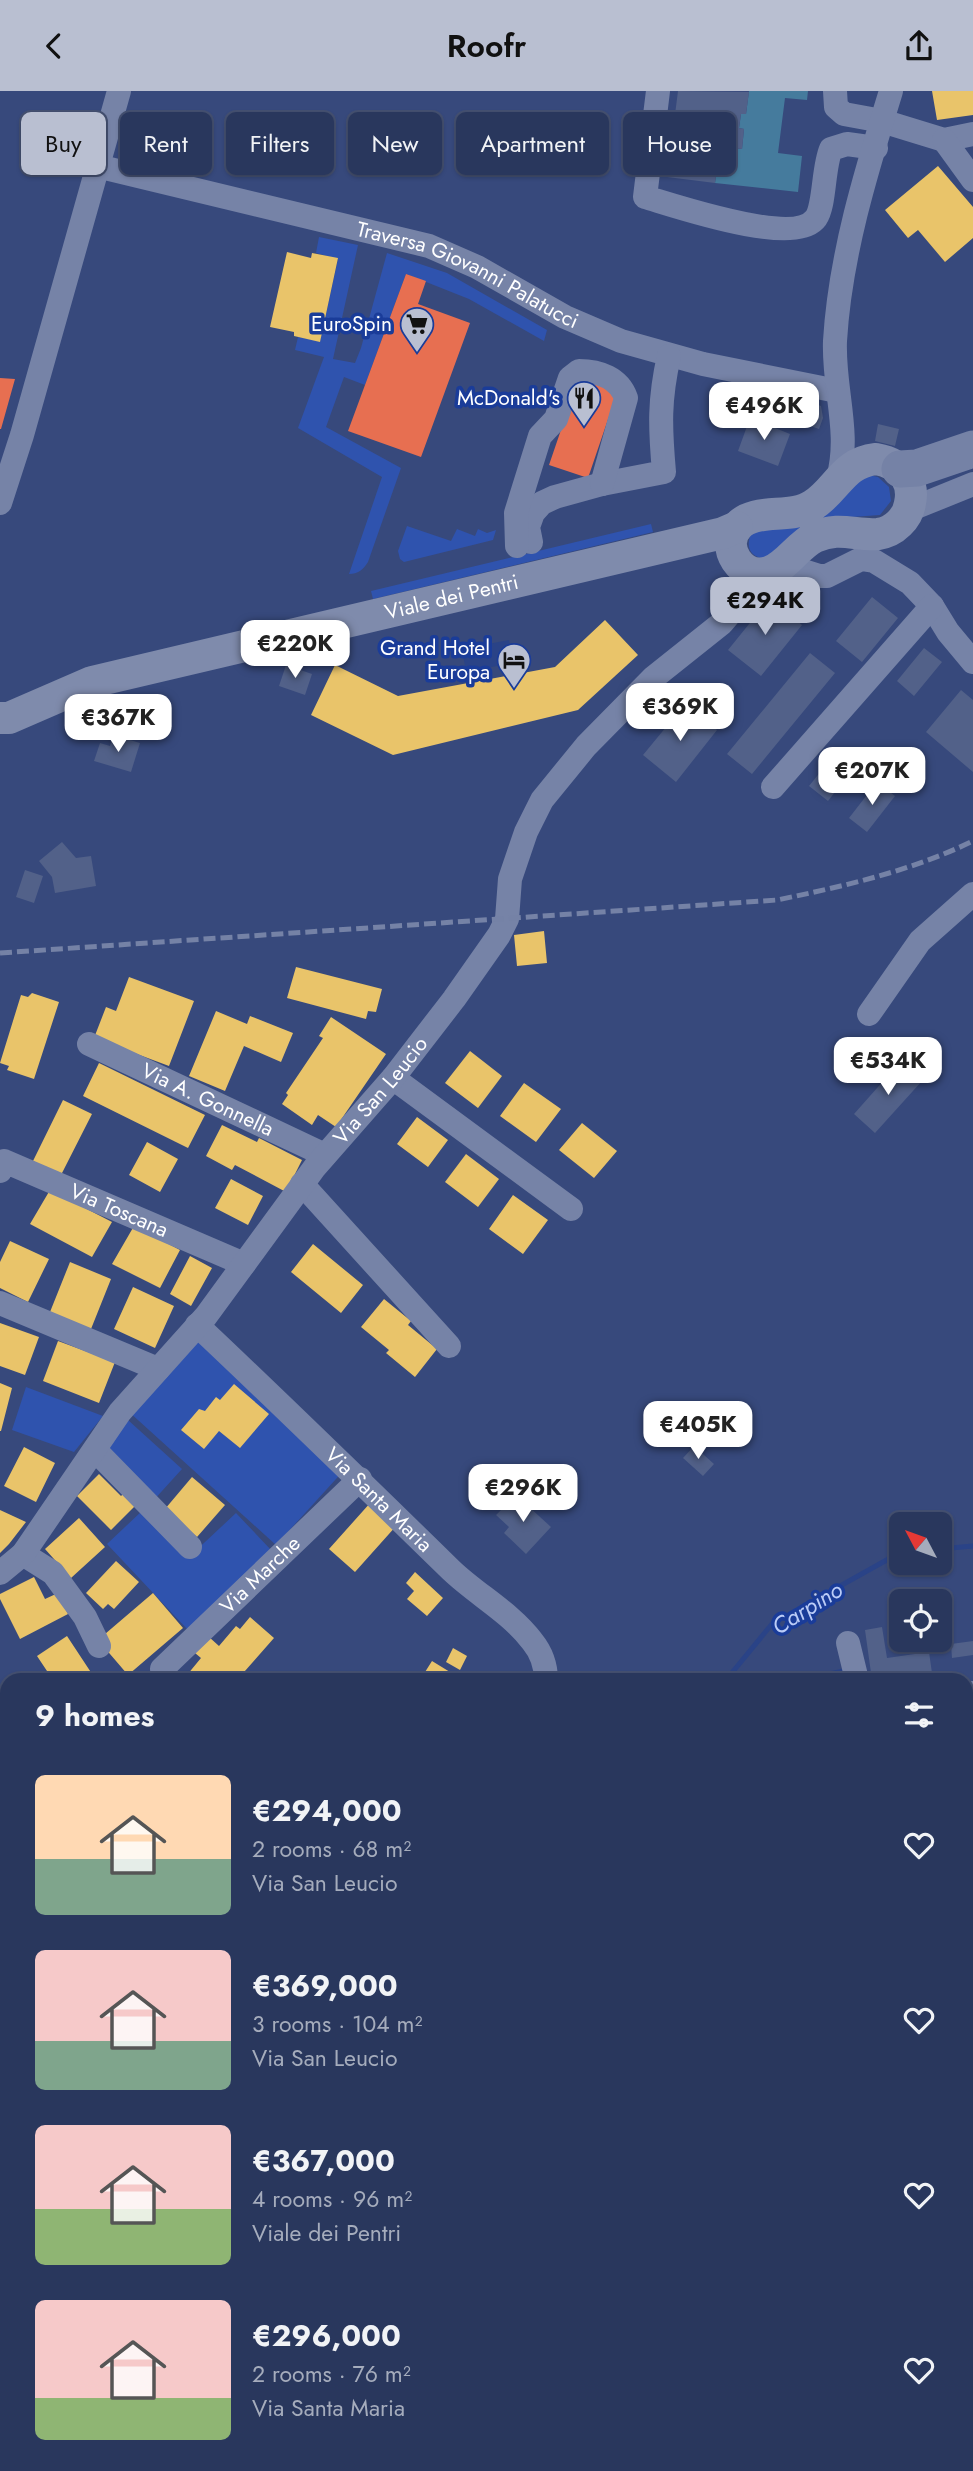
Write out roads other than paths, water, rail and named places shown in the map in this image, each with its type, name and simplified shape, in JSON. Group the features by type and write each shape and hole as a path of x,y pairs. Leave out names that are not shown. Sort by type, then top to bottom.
{"highway":[{"path":"899,483 917,468 972,458"}],"main road":[{"name":"Viale dei Pentri","path":"3,722 92,682 696,538 751,557 746,519 788,515 814,505 849,468 864,460 899,483"},
{"path":"751,557 804,543 817,536 848,531 880,534 898,526 899,483"}],"street":[{"path":"106,134 118,91"},
{"path":"658,91 645,197 723,219 787,230 802,228 818,215 831,149 847,144 876,148"},
{"path":"835,91 836,107 844,114 882,121 944,141 973,134"},
{"path":"838,479 844,453 835,344 839,290 856,213 891,91"},
{"path":"944,141 973,180"},
{"name":"Traversa Giovanni Palatucci","path":"106,168 429,246 477,267 577,323 621,341 669,356 837,391"},
{"path":"0,503 22,435 94,175"},
{"path":"602,484 626,398 622,387 615,380 589,371 579,371 570,378 556,419 540,436 516,513 524,544 533,513 542,503 602,484 664,472 659,420 661,391 669,356"},
{"path":"844,433 855,448 899,483"},
{"path":"817,536 821,557 840,568"},
{"path":"751,557 819,576 827,576 861,559 874,561 911,583 932,606 948,632 973,662"},
{"name":"Via San Leucio","path":"0,1573 23,1554 120,1412 197,1325 302,1184 393,1078 454,999 499,935 507,919 510,879 526,832 542,800 586,746 653,678 722,624 737,606 751,557"},
{"path":"773,787 932,606"},
{"path":"869,1014 920,941 973,894"},
{"name":"Via A. Gonnella","path":"89,1044 325,1156"},
{"path":"393,1078 571,1209"},
{"name":"Via Toscana","path":"0,1171 4,1161 244,1263"},
{"path":"302,1184 449,1346"},
{"path":"0,1303 158,1369"},
{"name":"Via Santa Maria","path":"197,1325 456,1574 506,1614 533,1641 546,1665 546,1673"},
{"path":"95,1450 190,1546"},
{"name":"Via Marche","path":"162,1669 360,1479"},
{"path":"23,1554 53,1573 85,1617 99,1646"},
{"path":"848,1643 855,1673"}],"waterway":[{"name":"Carpino","path":"952,1548 973,1546"},
{"name":"Carpino","path":"732,1673 772,1624 889,1559"},
{"path":"834,1673 848,1670"}],"railway":[{"path":"0,953 777,900 902,869 973,841"}],"place":[{"name":"EuroSpin","path":"417,354"},
{"name":"McDonald's","path":"584,428"},
{"name":"Grand Hotel Europa","path":"514,690"}]}
